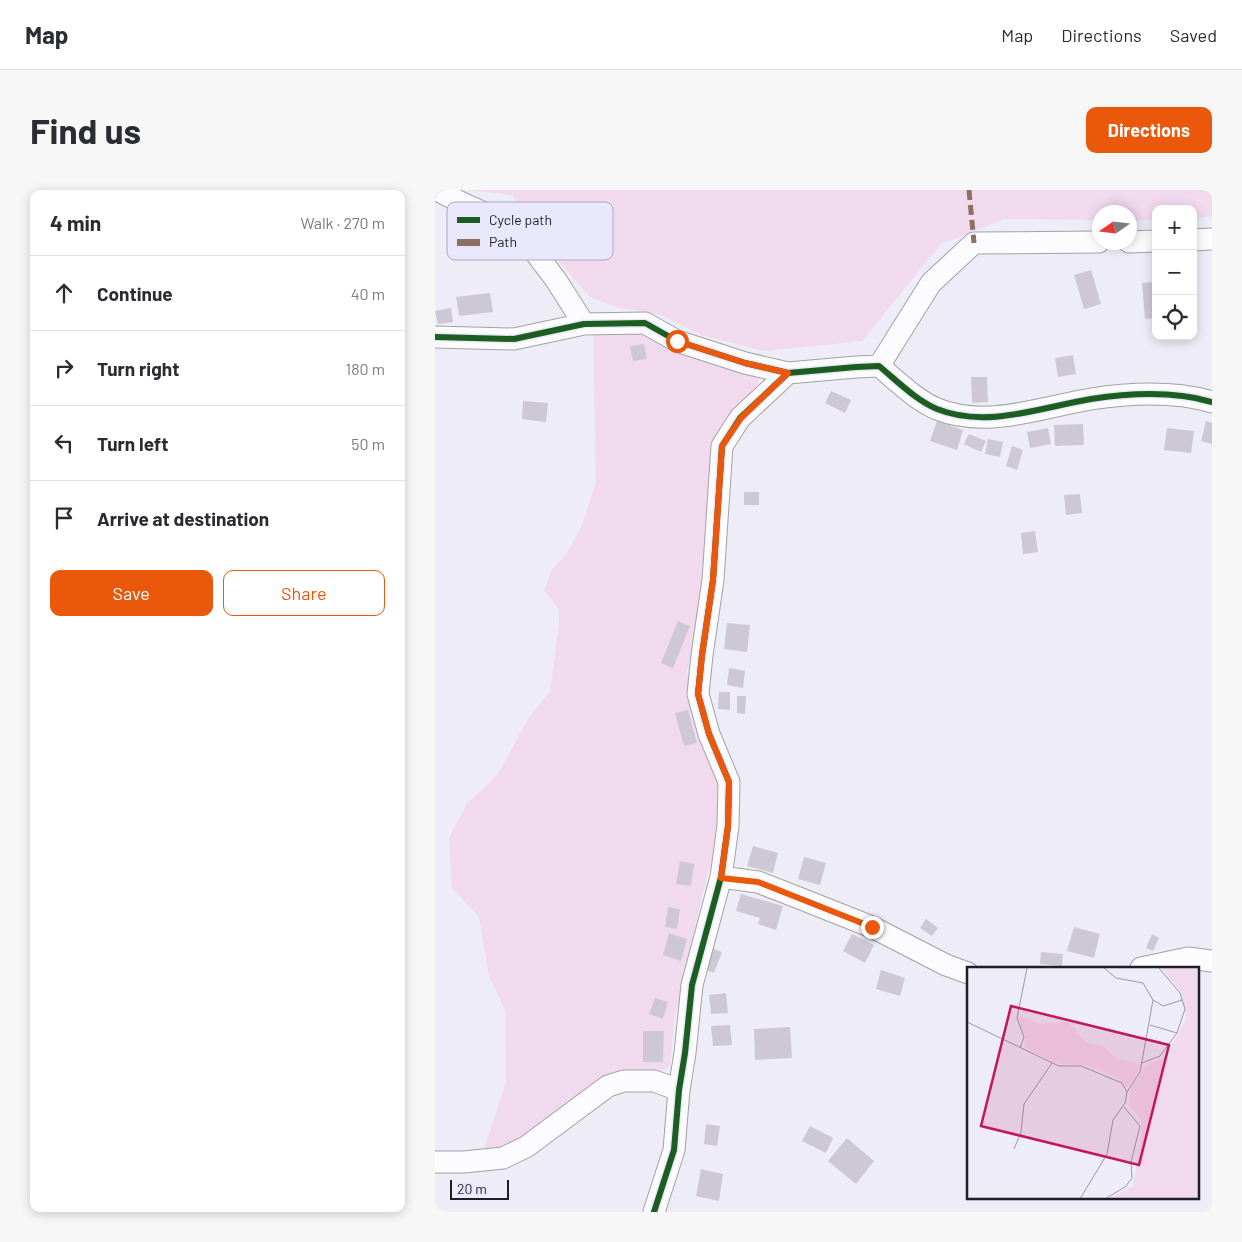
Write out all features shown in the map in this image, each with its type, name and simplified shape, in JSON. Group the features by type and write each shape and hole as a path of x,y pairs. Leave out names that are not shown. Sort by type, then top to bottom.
{"street":[{"path":"437,190 459,202"},
{"path":"1197,240 1212,239"},
{"path":"1137,242 1152,241"},
{"path":"879,366 931,283 974,243 1092,242"},
{"path":"541,260 557,280 584,324"},
{"path":"435,337 514,338 584,324 645,323 677,341 745,363 788,373 879,366 915,396 938,409 979,418 1035,411 1091,399 1141,394 1197,397 1212,402"},
{"path":"654,1212 674,1150 679,1090 692,985 721,878 728,826 729,782 709,734 698,694 713,580 722,446 741,418 788,373"},
{"path":"721,878 758,882 872,927 946,965 967,973"},
{"path":"1146,967 1188,958 1212,961"},
{"path":"435,1162 464,1162 503,1158 525,1147 607,1086 624,1081 654,1082 679,1090"}],"shaded area":[{"path":"469,190 1212,190 1212,216 1197,218 1197,205 1152,205 1152,220 1137,220 1137,205 1092,205 1092,220 1005,219 941,244 862,341 764,351 701,335 661,315 616,307 590,297 558,260 613,260 613,202 516,202 512,195"},
{"path":"633,331 743,367 759,378 756,392 729,419 710,455 712,513 705,584 687,671 692,707 719,785 720,829 701,900 674,1022 670,1067 663,1070 628,1071 611,1074 589,1088 556,1117 541,1127 517,1140 483,1153 506,1082 505,1010 489,976 479,917 452,888 449,838 466,805 498,774 528,719 550,691 559,625 559,609 544,590 552,569 565,556 581,528 596,482 593,335"}],"building":[{"path":"1091,270 1101,304 1084,309 1074,275"},
{"path":"1152,282 1152,318 1145,319 1142,283"},
{"path":"490,293 493,312 459,316 456,297"},
{"path":"451,308 453,322 438,324 435,311"},
{"path":"644,344 647,359 633,361 630,346"},
{"path":"1073,355 1076,374 1058,377 1055,358"},
{"path":"971,377 987,377 988,402 972,403"},
{"path":"831,391 851,400 845,413 825,403"},
{"path":"523,401 548,403 546,422 522,419"},
{"path":"937,421 963,430 957,450 930,441"},
{"path":"1206,421 1212,423 1212,444 1201,441"},
{"path":"1083,424 1084,445 1055,446 1054,425"},
{"path":"1048,428 1051,444 1030,448 1027,432"},
{"path":"1167,428 1194,431 1191,453 1164,450"},
{"path":"969,434 986,441 981,452 964,444"},
{"path":"988,439 1003,442 1000,457 985,454"},
{"path":"1012,446 1023,450 1017,470 1006,466"},
{"path":"744,492 759,492 759,505 744,505"},
{"path":"1080,494 1082,513 1066,515 1064,495"},
{"path":"1035,531 1038,552 1023,554 1021,533"},
{"path":"678,621 690,626 673,668 661,663"},
{"path":"727,623 750,625 747,652 724,649"},
{"path":"729,668 745,671 743,688 727,685"},
{"path":"719,692 730,692 730,710 718,709"},
{"path":"737,696 746,696 745,714 737,713"},
{"path":"688,710 697,743 684,746 675,713"},
{"path":"753,846 778,853 773,873 747,866"},
{"path":"804,857 826,863 820,885 798,879"},
{"path":"680,861 694,864 691,886 676,884"},
{"path":"741,894 783,906 776,930 758,924 760,918 736,911"},
{"path":"668,907 680,909 677,929 665,927"},
{"path":"926,919 938,928 932,936 920,928"},
{"path":"1074,927 1100,934 1094,958 1067,951"},
{"path":"669,933 687,939 681,961 663,955"},
{"path":"852,934 874,945 865,963 843,951"},
{"path":"1152,934 1159,938 1153,951 1146,948"},
{"path":"712,948 722,952 714,973 704,969"},
{"path":"1041,952 1063,954 1062,966 1040,964"},
{"path":"881,970 905,978 900,996 876,989"},
{"path":"726,993 728,1013 711,1014 709,995"},
{"path":"655,998 668,1002 663,1019 649,1014"},
{"path":"730,1025 732,1045 713,1046 711,1026"},
{"path":"790,1027 792,1058 755,1060 754,1029"},
{"path":"643,1031 664,1031 663,1062 643,1062"},
{"path":"706,1124 720,1126 717,1146 704,1144"},
{"path":"810,1126 833,1138 826,1153 802,1141"},
{"path":"847,1138 874,1161 856,1184 828,1161"},
{"path":"701,1169 723,1174 719,1201 696,1196"}],"marked path":[{"path":"969,190 974,243"}],"cycle path":[{"path":"435,337 514,339 584,324 645,323 677,341 745,363 788,373"},
{"path":"654,1212 674,1150 679,1090 692,985 721,877 728,826 729,782 709,734 698,694 713,580 722,446 740,418 788,373 879,366 922,401 937,409 956,415 995,417 1091,399 1136,394 1183,396 1212,402"}],"route":[{"path":"677,341 745,363 788,373 741,418 722,446 713,580 698,694 709,734 729,782 728,826 721,878 758,882 872,927"}]}
